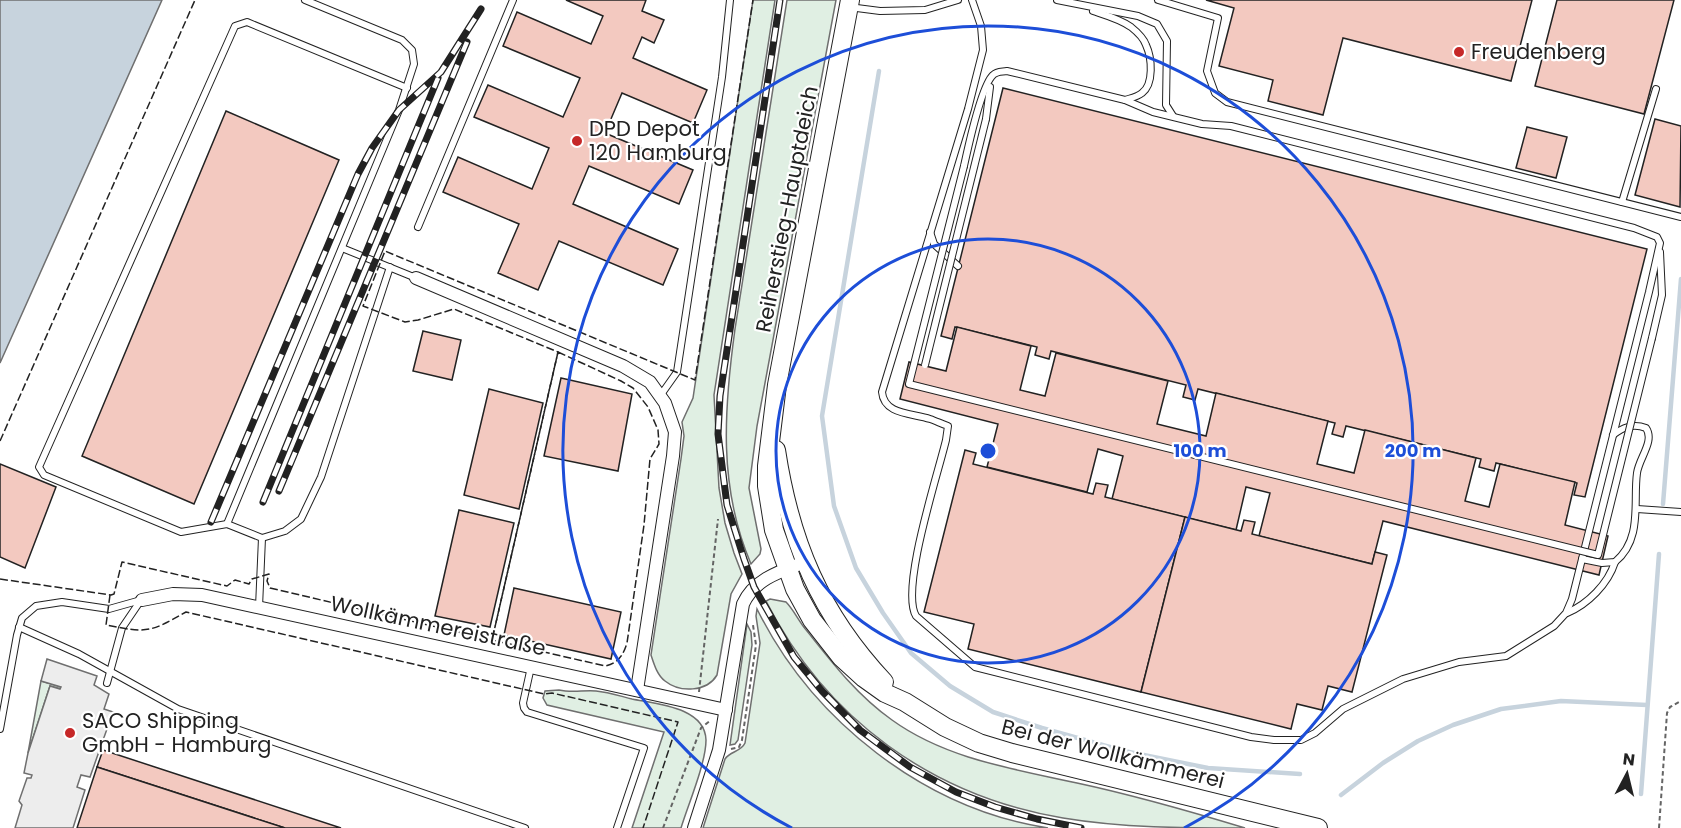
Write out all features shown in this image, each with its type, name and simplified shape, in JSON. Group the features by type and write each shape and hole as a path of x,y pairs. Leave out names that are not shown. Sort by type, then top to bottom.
{"main road":[{"name":"Reiherstieg-Hauptdeich","path":"773,428 774,406 782,358 850,3"},
{"name":"Bei der Wollkämmerei","path":"773,428 782,487 795,537 818,592 845,635 866,662 905,702"},
{"name":"Bei der Wollkämmerei","path":"773,428 767,466 767,486 774,530 787,569 812,620 841,657 864,678 885,693 905,702 966,738 1001,750 1288,825 1318,828"}],"street":[{"path":"416,278 623,366 650,382 660,396 675,432 671,472 637,690"},
{"path":"694,828 719,750 743,604 751,590 765,580 805,562"},
{"name":"Wollkämmereistraße","path":"142,600 173,594 202,594 726,710"}],"lane":[{"path":"227,524 399,110 414,64 412,50 402,40 305,0"},
{"path":"418,227 513,0"},
{"path":"660,396 677,372 722,76 730,0"},
{"path":"850,3 880,11 925,10 958,0"},
{"path":"972,0 981,26 983,50 968,109 884,378 882,397 892,409 948,426 916,553 911,605 916,616 975,667 1251,737 1301,740 1315,733 1343,709 1403,679 1459,662 1506,656 1545,633 1566,614 1586,603 1611,574 1615,562 1630,541 1637,509 1637,472 1649,439 1648,431 1642,427 1632,426 1620,429 1613,435"},
{"path":"1057,0 1138,16 1156,24 1167,41 1166,105 1169,113 1175,118"},
{"path":"1158,0 1218,18 1207,71 1215,93 1227,102 1681,217"},
{"path":"1078,5 1120,21 1131,28 1146,44 1150,65 1147,88 1137,97 1125,100"},
{"path":"390,267 321,477 301,519 285,531 262,538 227,524 181,532 44,475 39,467 235,26 247,22 407,88"},
{"path":"998,72 1014,72 1125,100 1153,112 1175,118 1202,124 1231,126 1654,235 1660,243 1662,295 1598,555 909,384 976,116 992,77 998,72"},
{"path":"925,366 986,118 992,77"},
{"path":"1622,202 1656,89"},
{"path":"930,228 934,244 958,266"},
{"path":"1566,614 1572,599 1660,243"},
{"path":"342,248 416,278"},
{"path":"1637,509 1681,512"},
{"path":"259,607 262,538"},
{"path":"1582,559 1602,563 1615,562"},
{"path":"0,729 22,618 36,606 62,602 109,609 142,600"},
{"path":"107,682 122,628 142,600"},
{"path":"19,627 79,654 178,709 525,828"},
{"path":"532,667 523,702 527,712 644,748 617,828"}],"path":[{"path":"699,683 718,519"},
{"path":"719,750 735,749 739,747 742,740 756,645 752,618"},
{"path":"1659,828 1667,713 1670,707 1681,700"},
{"path":"663,828 701,728"}],"green space":[{"path":"753,0 775,0 714,395 719,488 725,523 742,574 731,594 717,675 707,685 685,689 671,685 662,679 651,655 681,459 684,436 682,422 693,398"},
{"path":"787,0 836,0 757,426 749,488 761,549 760,554 751,564 740,535 729,477 726,448 728,389 735,329"},
{"path":"770,599 786,602 826,655 868,701 892,720 935,744 981,761 1140,798 1245,828 1154,827 1063,818 1015,807 970,791 927,771 888,746 852,716 819,682 791,643 766,601"},
{"path":"757,609 780,650 808,687 841,722 877,753 916,780 958,801 1002,818 1048,828 703,828 725,759 745,743 760,643"},
{"path":"747,624 751,632 752,645 738,740 735,744 730,745"},
{"path":"41,681 61,687 61,689 50,686 28,753"},
{"path":"545,691 610,693 666,705 697,720 704,729 705,749 700,772 681,828 632,828 664,732 547,705 543,698"}],"shaded area":[{"path":"0,0 162,0 0,363"},
{"name":"SACO Shipping GmbH - Hamburg","path":"47,659 97,676 94,685 109,694 104,709 113,712 90,777 81,775 77,787 85,790 73,828 15,828 22,805 19,801 27,778 31,778 32,775 24,773 28,753 50,686 60,689 61,687 41,681"}],"building":[{"name":"DPD Depot 120 Hamburg","path":"566,0 646,0 642,11 664,20 654,43 642,37 633,58 707,90 693,123 622,93 605,133 693,170 679,204 589,166 573,204 678,249 663,285 559,241 538,290 498,273 519,224 443,192 458,157 532,189 549,148 474,117 488,85 563,117 580,78 503,46 517,12 591,44 603,16"},
{"name":"Freudenberg","path":"1206,0 1532,0 1511,81 1343,38 1323,115 1268,101 1273,80 1219,66 1234,8"},
{"path":"1557,0 1674,0 1644,114 1535,86"},
{"path":"1003,88 1647,249 1585,497 1574,495 1577,483 1496,463 1494,471 1479,467 1481,459 1346,426 1343,437 1332,434 1335,423 1198,389 1195,400 1183,397 1186,385 1051,351 1049,359 1035,355 1037,347 955,327 952,339 941,336"},
{"path":"226,111 339,160 194,504 82,456"},
{"path":"1655,119 1681,126 1680,207 1635,195"},
{"path":"1527,127 1567,137 1556,178 1516,168"},
{"path":"957,327 1031,346 1020,390 1045,396 1056,353 1168,381 1157,424 1206,436 1216,393 1328,421 1317,464 1354,473 1365,430 1476,458 1465,501 1489,507 1500,464 1575,482 1565,525 1608,536 1599,575 1383,521 1372,564 1259,536 1270,493 1246,487 1236,530 1112,499 1123,456 1098,449 1087,492 987,467 998,424 900,399 909,362 946,371"},
{"path":"423,331 461,340 452,380 413,371"},
{"path":"561,378 632,394 618,471 544,456"},
{"path":"489,389 543,403 519,509 464,495"},
{"path":"965,450 976,453 973,464 1093,494 1096,483 1108,485 1105,497 1185,517 1141,692 968,649 974,624 924,612"},
{"path":"0,464 56,487 25,568 0,557"},
{"path":"459,510 514,523 490,627 435,616"},
{"path":"1185,517 1241,531 1244,520 1255,522 1252,534 1372,564 1375,552 1387,555 1352,692 1328,686 1322,710 1297,704 1291,729 1141,692"},
{"path":"514,588 621,612 611,659 504,635"},
{"path":"103,750 341,828 285,828 97,767"},
{"path":"97,767 285,828 77,828"}],"waterway":[{"path":"879,71 822,416 834,506 856,568 911,653 950,686 993,712 1124,751 1208,768 1300,774"},
{"path":"1663,504 1681,279"},
{"path":"1641,794 1659,554"},
{"path":"1341,795 1383,763 1418,741 1453,725 1501,709 1561,701 1647,705"}],"railway":[{"path":"780,0 720,396 718,434 727,505 754,587 794,657 822,691 860,730 910,767 956,792 995,807 1081,828"},
{"path":"211,522 358,174 372,148 399,110 441,72 481,9"},
{"path":"279,491 467,42"},
{"path":"263,502 438,78"}],"fence":[{"path":"0,441 195,0"},
{"path":"0,579 111,595 114,594 122,562 227,586 235,580 249,584 252,579 269,574 267,581 270,588 492,640 558,352 454,309 405,322 363,306 385,251 695,380 753,0"},
{"path":"558,352 633,388 648,407 658,430 659,444 650,459 644,525 627,643 619,658 605,666 492,640 558,352"},
{"path":"110,595 106,625 148,629 164,624 186,612 544,694 552,693 678,722 643,828"}],"place":[{"name":"Freudenberg","path":"1459,52"},
{"name":"DPD Depot 120 Hamburg","path":"577,141"},
{"name":"SACO Shipping GmbH - Hamburg","path":"70,733"}]}
